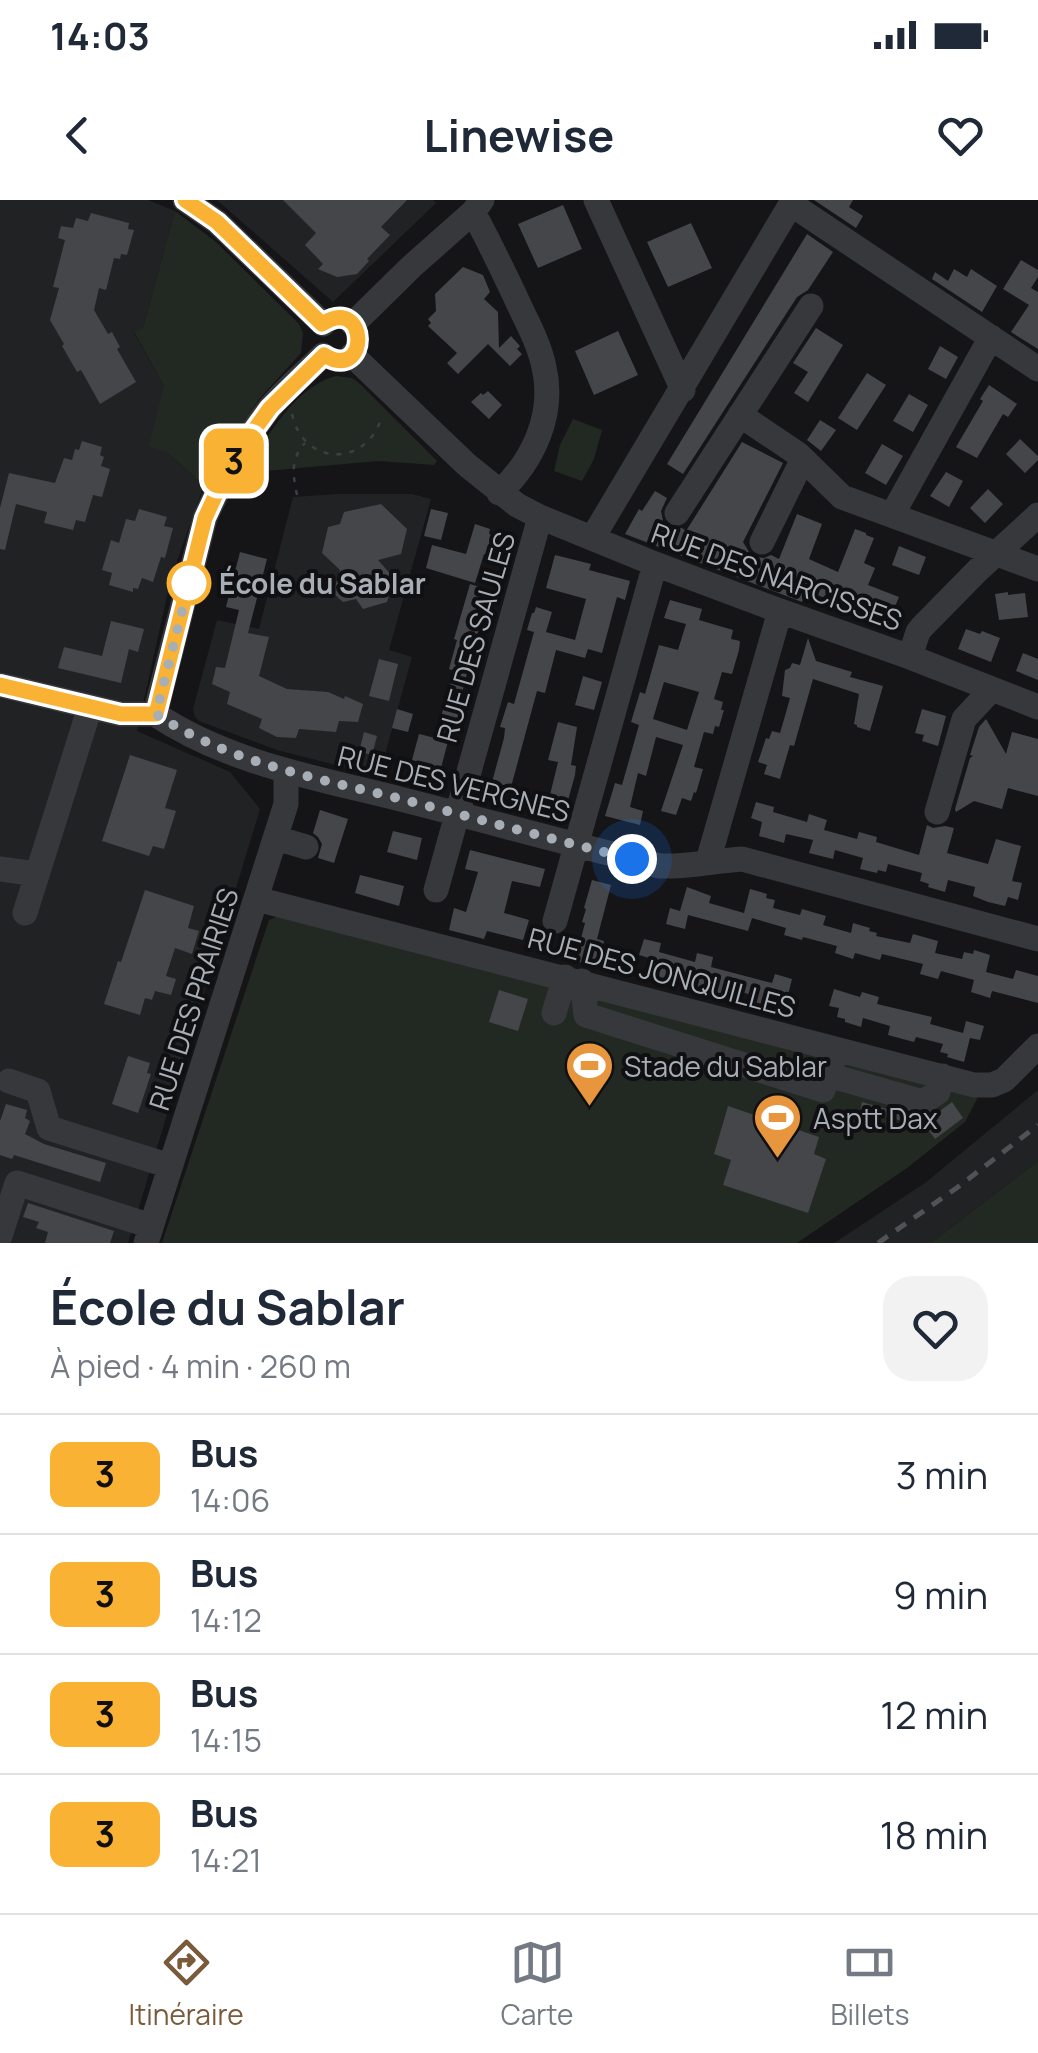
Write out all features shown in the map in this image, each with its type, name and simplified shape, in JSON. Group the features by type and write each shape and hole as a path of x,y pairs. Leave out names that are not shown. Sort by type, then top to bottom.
{"street":[{"path":"185,200 217,222 322,324"},
{"path":"593,537 793,202 1038,369"},
{"path":"353,324 478,206 545,368 547,405 540,435 526,461 499,492"},
{"path":"608,208 620,281 682,390"},
{"path":"677,514 810,306"},
{"path":"334,318 353,324 359,340 352,355 341,360 324,355 316,338 322,324 334,318"},
{"path":"892,515 991,337"},
{"path":"0,685 121,714 156,714 205,518 217,492 270,408 324,355"},
{"name":"RUE DES NARCISSES","path":"352,355 499,492 540,517 654,564 910,656 1038,707"},
{"path":"740,415 801,457 842,498 1038,569"},
{"path":"762,542 801,457"},
{"path":"910,656 922,626 1038,515"},
{"name":"RUE DES SAULES","path":"436,890 540,517"},
{"path":"555,921 654,564"},
{"path":"708,861 780,612"},
{"path":"937,812 964,719 992,689"},
{"path":"25,913 90,707"},
{"name":"RUE DES VERGNES","path":"156,714 218,748 286,772 576,846 660,866 685,867 742,859 1038,939"},
{"name":"RUE DES PRAIRIES","path":"148,1235 276,838 286,804 286,772"},
{"path":"276,838 306,847"},
{"path":"0,869 37,874"},
{"name":"RUE DES JONQUILLES","path":"258,898 974,1085 1004,1080 1038,1046"},
{"path":"554,1013 574,979"},
{"path":"574,979 586,1015 822,1090 838,1050"},
{"path":"828,1074 922,1102 938,1092 942,1076"},
{"path":"9,1082 38,1091 49,1128 170,1166"},
{"path":"0,1236 17,1182 148,1235"}],"path":[{"path":"291,407 294,426 306,442 324,453 346,454 373,437 383,407"},
{"path":"298,495 293,475 295,461 306,442"}],"shaded area":[{"path":"0,200 148,200 175,211 143,328 134,333 164,386 168,453 204,485 171,578 137,731 230,772 260,809 128,1243 0,1243"},
{"path":"217,200 433,200 436,203 333,302"},
{"path":"175,211 216,242 299,324 303,333 301,353 260,398 204,485 168,453 149,446 164,386 134,332 143,328"},
{"path":"336,376 359,383 437,461 434,465 378,461 244,473 294,403 321,382"},
{"path":"573,419 602,430 594,459 582,481 554,471 560,445"},
{"path":"412,494 431,499 389,650 412,657 379,776 277,750 199,721 193,709 217,620 259,629 293,497"},
{"name":"Stade du Sablar","path":"281,915 978,1097 965,1122 907,1168 797,1243 162,1243 269,920"},
{"path":"1038,1090 1038,1161 931,1243 834,1243 925,1183"},
{"path":"1038,1161 1038,1243 931,1243"}],"building":[{"path":"283,200 407,200 381,227 390,235 369,261 357,274 337,277 318,269 323,264 305,245 316,233"},
{"path":"814,200 853,200 849,207 863,216 856,228"},
{"path":"563,205 582,249 538,268 518,224"},
{"path":"91,213 129,223 128,229 134,230 127,255 114,258 106,290 99,288 94,310 108,334 112,332 136,382 100,404 81,370 77,372 50,320 59,288 53,287 65,240 58,238 61,226 73,228 76,218 88,221"},
{"path":"691,223 712,268 668,287 647,242"},
{"path":"807,234 833,252 808,290 797,297 683,474 667,464"},
{"path":"1021,260 1038,270 1031,288 1038,292 1038,349 1011,332 1029,305 1003,289"},
{"path":"463,267 483,275 490,292 484,299 498,312 499,348 511,336 520,346 517,349 522,354 510,366 488,344 458,374 447,363 457,353 428,326 428,319 436,311 435,294"},
{"path":"954,269 967,277 971,269 997,286 982,312 932,279 935,272 948,281"},
{"path":"816,328 843,345 808,402 794,393 808,372 793,363"},
{"path":"618,331 638,375 594,395 575,351"},
{"path":"940,346 958,357 946,379 928,369"},
{"path":"867,373 886,385 857,430 838,418"},
{"path":"989,385 1017,404 1008,417 1003,414 977,458 956,447"},
{"path":"488,391 502,405 489,419 471,402"},
{"path":"909,394 928,405 913,432 893,421"},
{"path":"820,420 836,430 821,451 807,440"},
{"path":"1020,439 1038,456 1025,473 1006,454"},
{"path":"82,441 102,447 101,466 110,469 102,497 93,495 85,522 76,520 73,530 44,523 47,512 16,504 5,550 0,549 0,508 9,473 55,483 64,458 72,460"},
{"path":"742,442 783,463 743,542 749,552 756,557 771,555 779,559 797,514 822,524 809,559 838,572 855,529 866,533 874,538 864,563 875,568 868,585 899,597 894,609 886,607 881,620 807,591 802,602 625,534 655,491 667,498 661,511 663,521 669,527 686,531"},
{"path":"882,444 903,456 886,485 865,473"},
{"path":"946,472 963,481 949,507 930,496"},
{"path":"988,489 1003,504 985,523 970,508"},
{"path":"381,504 407,529 401,554 378,560 394,578 387,602 363,609 356,599 343,602 333,593 340,570 322,553 328,527 340,524 344,512"},
{"path":"139,509 167,517 164,526 173,528 153,582 142,578 133,592 109,585 112,573 102,570 111,540 119,543 126,519 135,521"},
{"path":"431,509 448,513 441,540 424,536"},
{"path":"475,524 505,539 500,559 484,554 475,583 426,568 432,545 466,554"},
{"path":"899,546 926,557 919,575 892,565"},
{"path":"240,552 267,559 248,633 269,637 259,676 287,689 328,692 363,704 358,722 339,721 336,732 299,729 296,738 277,737 259,728 262,719 227,704 230,692 212,684 216,667 225,668 239,610 226,607"},
{"path":"555,555 591,564 589,570 630,581 625,600 617,597 602,653 588,649 585,658 556,650 545,693 537,691 511,787 492,782 504,738 505,728 500,727 508,702 514,704 534,632 527,630 532,613 536,607 552,612 546,632 575,640 586,599 546,588"},
{"path":"470,584 496,592 474,645 461,697 466,698 458,727 452,726 441,768 412,760 419,734 435,738 454,671 449,669 457,640 454,639"},
{"path":"1025,593 1028,617 999,620 995,594"},
{"path":"670,600 702,609 699,620 733,630 731,639 740,641 739,650 732,674 722,672 714,699 723,702 724,710 713,734 704,732 694,767 703,769 696,793 691,801 682,798 676,815 661,811 683,745 656,737 646,776 638,773 630,807 643,811 640,825 605,816 615,783 622,785 639,725 631,722 640,692 645,694 659,645 678,650 686,624 664,618","holes":["664,682 699,692 687,730 653,719"]},
{"path":"111,621 144,629 138,652 129,649 121,683 58,668 64,647 102,656"},
{"path":"966,629 1000,638 991,662 958,649"},
{"path":"808,638 816,661 852,672 850,677 883,686 870,731 854,724 859,694 813,679 780,779 764,774 767,765 758,762 766,738 772,731 780,733 790,698 782,696 785,670 792,663 800,665"},
{"path":"1023,653 1038,659 1038,680 1016,671"},
{"path":"379,659 398,664 389,701 369,696"},
{"path":"583,676 602,682 594,710 575,705"},
{"path":"397,709 413,714 408,732 392,728"},
{"path":"922,709 946,716 938,746 922,741 924,735 915,733"},
{"path":"986,719 1006,754 1012,732 1038,739 1038,796 1008,788 1002,809 974,801 956,812 979,727"},
{"path":"558,722 577,727 571,765 576,766 575,775 567,804 549,799 558,762 548,760"},
{"path":"364,732 377,736 372,755 359,752"},
{"path":"130,755 177,770 165,808 176,811 164,849 153,846 149,856 102,841"},
{"path":"756,802 774,807 773,812 807,822 809,814 827,820 824,830 857,839 859,832 877,837 876,842 919,855 927,825 954,828 947,853 988,864 996,839 1021,846 1012,881 1022,883 1018,900 1008,897 1005,906 988,902 973,896 975,887 948,880 945,892 920,881 922,873 888,864 886,872 877,873 860,869 863,858 835,850 833,859 809,853 813,840 786,834 784,843 759,836 762,822 751,818"},
{"path":"320,810 348,819 334,863 318,858 322,844 313,833"},
{"path":"393,831 422,838 417,860 387,852"},
{"path":"470,850 545,869 540,887 512,881 504,913 529,920 523,940 487,931 484,939 449,930 454,908 466,912 478,872 465,869"},
{"path":"360,875 404,886 399,906 355,893"},
{"path":"592,880 611,885 597,939 604,941 598,967 575,961"},
{"path":"687,887 711,896 709,903 744,913 750,889 775,900 773,908 800,915 802,909 826,916 823,925 851,933 853,923 870,928 876,936 910,943 913,934 938,941 935,953 962,959 964,952 973,954 974,950 990,955 986,972 1013,979 1016,970 1038,976 1038,1003 992,991 990,998 971,992 974,980 941,971 938,979 920,974 923,964 882,954 880,960 855,953 853,959 835,953 837,946 784,935 786,928 752,918 748,931 688,915 685,929 666,924 670,908 680,911"},
{"path":"145,890 194,906 188,928 199,931 192,954 175,948 166,976 176,979 171,995 155,991 152,1000 145,998 140,1015 104,1004"},
{"path":"644,939 661,943 659,952 695,962 697,953 713,957 711,967 772,983 775,974 792,979 788,995 778,992 773,1011 750,1004 752,995 724,987 721,996 713,993 712,997 696,993 699,981 672,973 669,983 644,975 649,958 639,955"},
{"path":"834,989 860,997 862,992 879,997 877,1004 932,1017 930,1024 963,1033 966,1021 984,1026 980,1040 970,1038 964,1062 940,1052 943,1044 888,1035 890,1026 863,1018 861,1027 845,1022 837,1017 839,1008 829,1006"},
{"path":"499,990 528,999 518,1031 489,1022"},
{"path":"128,1056 150,1063 147,1073 151,1074 138,1113 112,1104"},
{"path":"862,1102 904,1114 903,1121 882,1116 880,1124 858,1118"},
{"path":"952,1102 963,1118 935,1139 923,1123"},
{"path":"6,1104 27,1110 25,1118 30,1121 25,1134 44,1144 106,1163 100,1182 14,1155 12,1159 0,1155 0,1121"},
{"name":"Asptt Dax","path":"728,1106 819,1137 814,1154 826,1159 808,1213 723,1185 731,1160 714,1154"},
{"path":"28,1203 114,1231 110,1243 45,1243 48,1232 36,1228 39,1222 23,1217"}],"railway":[{"path":"878,1243 1038,1125"}],"bus line":[{"name":"3","path":"0,685 121,714 156,714 205,518 223,481 270,408 300,378 324,355 334,360 347,359 358,346 353,324 334,318 322,324 217,222 185,200"}],"place":[{"name":"École du Sablar","path":"189,583"},
{"name":"Stade du Sablar","path":"589,1108"},
{"name":"Asptt Dax","path":"778,1160"}],"route":[{"path":"189,583 190,580 156,714 173,726 218,748 286,772 632,859"}]}
